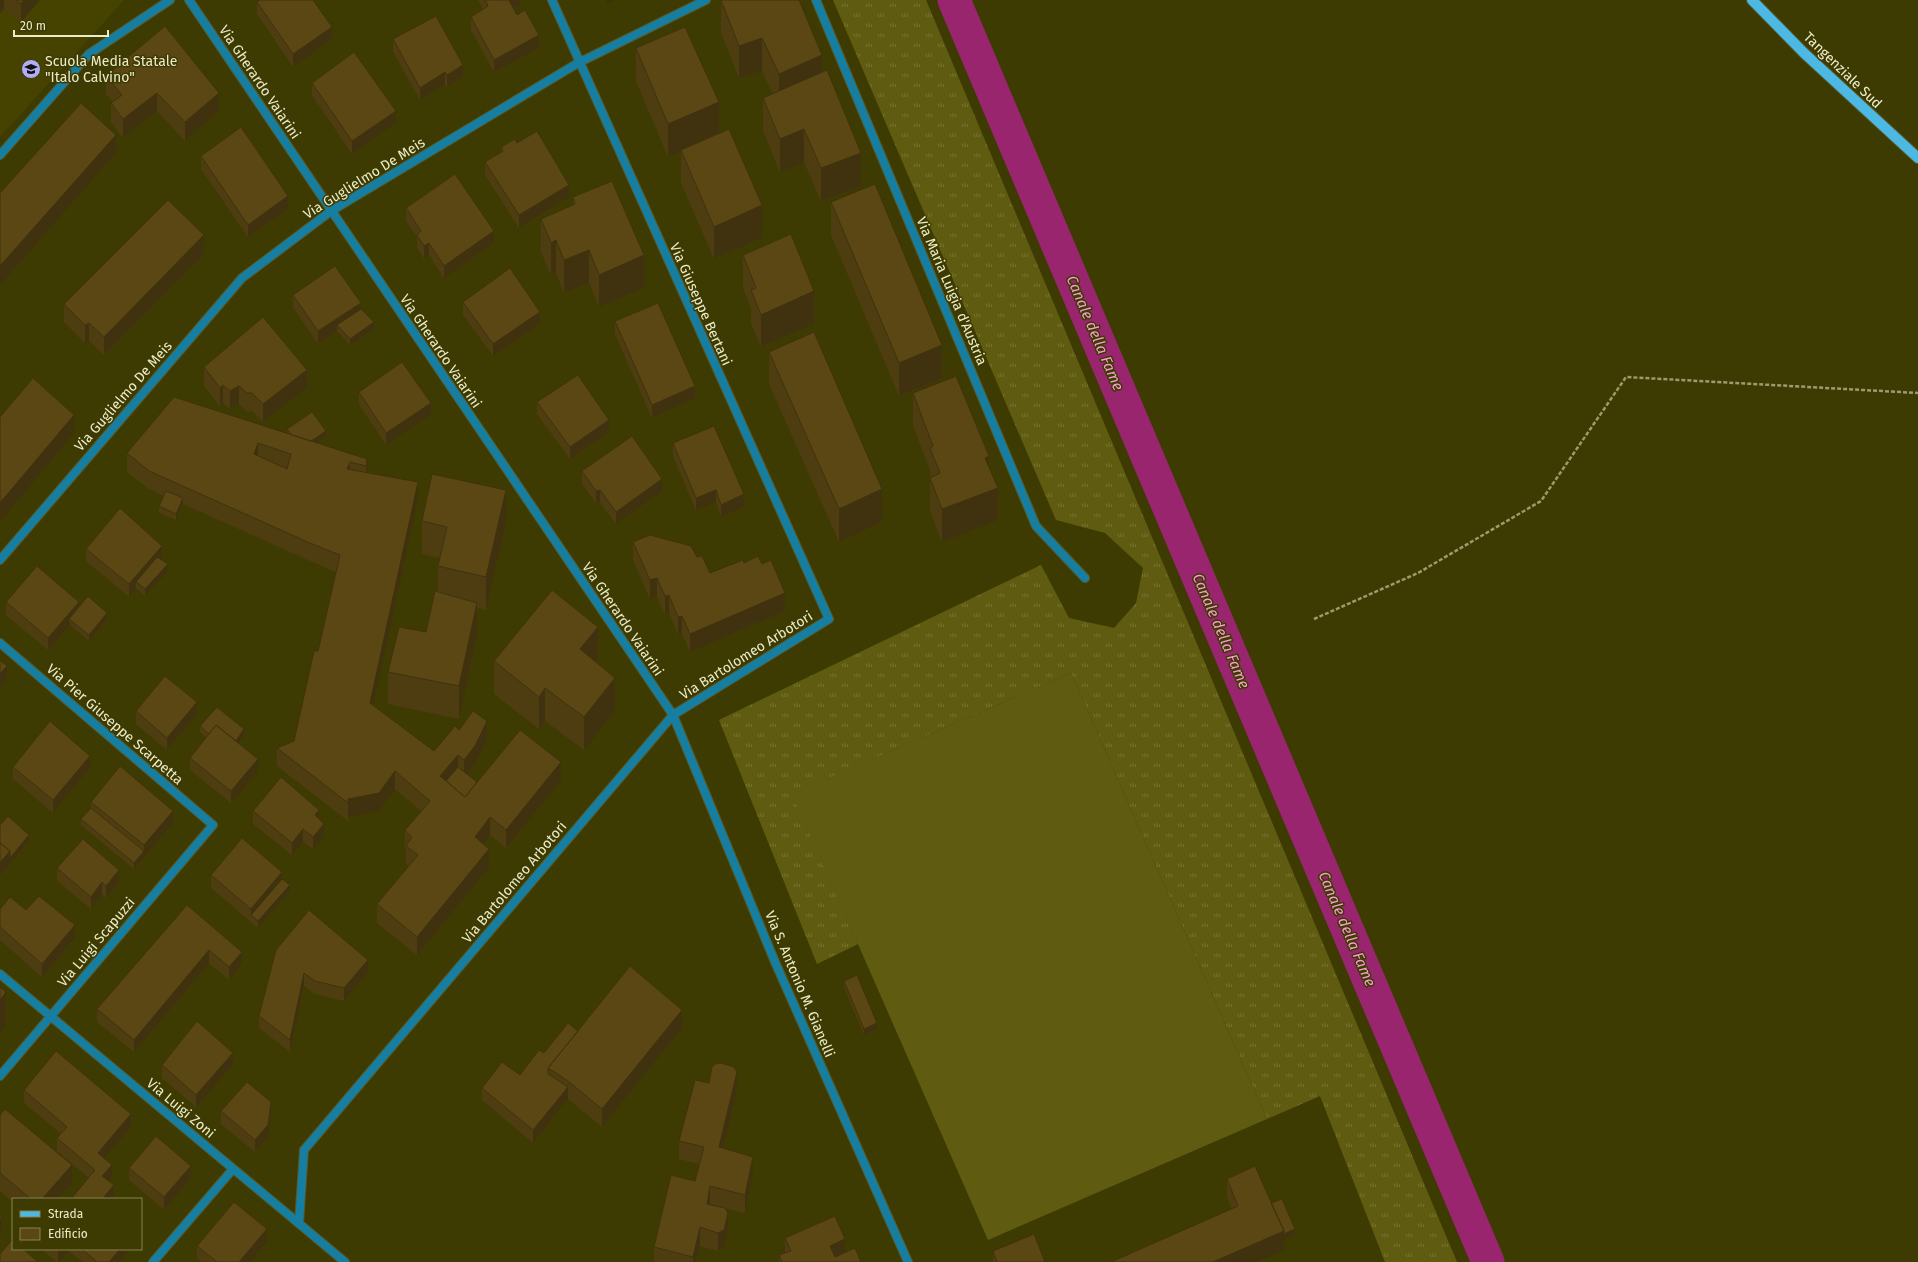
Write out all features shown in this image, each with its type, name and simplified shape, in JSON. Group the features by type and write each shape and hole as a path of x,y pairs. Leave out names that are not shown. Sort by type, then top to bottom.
{"main road":[{"name":"Tangenziale Sud","path":"1752,0 1804,53 1918,158"}],"street":[{"path":"0,155 89,54 170,0"},
{"name":"Via Gherardo Vaiarini","path":"189,0 673,715"},
{"name":"Via Giuseppe Bertani","path":"552,0 578,63 828,619"},
{"name":"Via Guglielmo De Meis","path":"0,560 242,278 331,211 578,63 706,0"},
{"name":"Via Maria Luigia d'Austria","path":"816,0 1036,526 1085,578"},
{"name":"Via Bartolomeo Arbotori","path":"299,1223 304,1150 673,715 828,619"},
{"name":"Via Pier Giuseppe Scarpetta","path":"0,643 213,825"},
{"name":"Via S. Antonio M. Gianelli","path":"673,715 775,962 908,1262"},
{"name":"Via Luigi Scapuzzi","path":"0,1076 213,825"},
{"name":"Via Luigi Zoni","path":"0,974 345,1262"},
{"path":"153,1262 233,1169"}],"path":[{"path":"1314,619 1418,573 1541,501 1626,377 1918,393"}],"shaded area":[{"name":"Scuola Media Statale \"Italo Calvino\"","path":"0,0 124,0 0,137"}],"green space":[{"path":"833,0 926,0 1457,1262 1385,1262 1320,1096 1267,1119 1071,673 793,794 858,944 817,964 719,720 1041,565 1069,618 1114,628 1136,603 1143,568 1105,533 1056,520"},
{"path":"1071,673 1267,1119 988,1240 792,794"}],"building":[{"path":"16,0 24,0 21,4"},
{"path":"260,0 313,0 332,27 293,54 257,2"},
{"path":"485,0 509,0 517,15 525,10 539,35 494,60 471,17 488,6"},
{"path":"721,0 799,0 822,55 779,74 762,38 739,46"},
{"path":"436,16 463,65 447,75 445,72 420,88 393,39"},
{"path":"165,26 219,93 185,122 157,93 123,119 111,103 122,95 106,76"},
{"path":"685,27 719,102 668,124 636,48"},
{"path":"354,52 396,111 352,141 312,83"},
{"path":"827,70 861,153 821,168 804,129 780,139 763,98"},
{"path":"81,103 116,135 0,266 0,193"},
{"path":"241,127 288,196 248,225 201,156"},
{"path":"729,129 762,205 714,227 681,150"},
{"path":"537,131 569,185 519,215 485,162 503,151 501,147 515,139 517,143"},
{"path":"455,174 494,231 444,266 429,243 424,246 417,235 421,231 406,208"},
{"path":"612,181 644,255 599,275 589,250 564,260 556,240 551,243 541,219 575,204 573,197"},
{"path":"875,184 942,345 899,363 831,202"},
{"path":"168,200 204,235 104,337 89,323 85,325 64,304"},
{"path":"791,234 814,291 761,315 751,290 756,288 743,255"},
{"path":"335,266 361,303 318,331 293,295"},
{"path":"510,268 540,312 493,344 463,302"},
{"path":"658,303 695,386 652,405 615,321"},
{"path":"361,309 374,322 350,339 337,325"},
{"path":"263,317 307,370 263,404 252,393 247,393 239,386 230,391 223,385 220,388 204,367"},
{"path":"814,332 882,489 839,509 769,352"},
{"path":"402,362 431,403 386,433 359,392"},
{"path":"578,375 609,420 570,447 537,402"},
{"path":"956,376 989,456 985,458 998,488 942,509 930,478 940,473 930,448 933,446 913,393"},
{"path":"33,378 74,415 0,503 0,417"},
{"path":"174,397 367,459 366,466 350,462 347,469 418,482 370,703 434,751 455,726 459,730 473,711 487,721 475,746 464,760 458,755 440,776 465,797 520,730 561,762 506,830 490,817 475,837 489,849 417,937 377,904 418,855 406,846 412,837 405,830 430,801 395,771 379,793 348,799 348,803 277,748 294,741 314,651 318,651 340,555 149,471 127,453","holes":["258,443 291,454 287,469 254,454"]},
{"path":"312,412 326,431 311,441 292,435 287,429"},
{"path":"714,426 744,494 721,505 716,490 696,498 673,443"},
{"path":"632,436 662,479 616,512 600,490 596,491 582,471"},
{"path":"432,474 506,490 486,577 438,566 447,527 422,521"},
{"path":"166,491 183,498 176,514 159,506"},
{"path":"120,508 162,546 129,584 86,549"},
{"path":"650,535 691,546 697,557 702,556 710,573 743,560 744,563 758,556 762,564 771,560 785,593 690,634 682,616 678,617 669,595 665,596 657,578 650,580 633,542"},
{"path":"157,557 168,564 145,589 136,582"},
{"path":"37,566 79,602 48,638 6,602"},
{"path":"552,590 598,627 580,649 615,678 584,717 545,688 539,697 494,661"},
{"path":"435,591 477,603 459,686 388,672 399,627 426,632"},
{"path":"88,596 107,613 89,635 69,619"},
{"path":"0,660 7,666 0,674"},
{"path":"165,676 197,702 167,738 136,711"},
{"path":"217,707 244,729 236,741 216,725 209,734 200,726"},
{"path":"50,721 90,756 53,800 13,767"},
{"path":"216,725 258,759 231,791 190,758"},
{"path":"120,766 173,811 144,845 91,802"},
{"path":"458,767 477,782 465,797 446,781"},
{"path":"281,777 319,810 315,815 324,824 313,837 303,829 292,843 253,811"},
{"path":"91,808 144,851 134,863 81,819"},
{"path":"8,816 29,835 10,858 10,851 0,843 0,825"},
{"path":"242,838 282,872 251,909 211,875"},
{"path":"83,839 119,870 106,886 102,882 91,897 57,868"},
{"path":"0,843 10,851 0,863"},
{"path":"282,879 290,885 258,921 251,915"},
{"path":"39,896 75,925 42,964 0,927 0,909 10,897 26,910"},
{"path":"187,905 242,952 229,967 209,950 134,1040 97,1009"},
{"path":"309,910 368,960 344,988 315,981 304,973 290,1040 259,1016 276,950"},
{"path":"630,966 682,1010 602,1109 568,1081 548,1068"},
{"path":"857,975 877,1023 864,1029 844,981"},
{"path":"0,987 6,992 0,1000"},
{"path":"197,1021 233,1053 196,1095 162,1065"},
{"path":"568,1023 578,1031 548,1068 548,1074 568,1087 533,1130 482,1088 502,1062 520,1075 539,1050 544,1053"},
{"path":"56,1051 131,1114 98,1153 112,1165 102,1176 114,1185 104,1197 105,1198 72,1198 95,1170 57,1138 67,1127 24,1090"},
{"path":"721,1063 734,1067 737,1072 719,1147 753,1157 745,1195 710,1186 707,1204 725,1208 728,1213 724,1230 718,1233 700,1227 693,1257 654,1247 671,1175 695,1181 704,1147 679,1141 695,1080 709,1083 712,1067 715,1064"},
{"path":"247,1082 271,1102 268,1125 255,1140 221,1111"},
{"path":"5,1109 72,1165 43,1198 30,1198 0,1173 0,1115"},
{"path":"156,1136 191,1166 164,1197 129,1168"},
{"path":"1255,1166 1284,1231 1213,1262 1111,1262 1238,1206 1227,1179"},
{"path":"1282,1199 1295,1229 1284,1234 1271,1203"},
{"path":"234,1202 267,1229 239,1262 217,1262 197,1246"},
{"path":"835,1216 845,1239 830,1246 835,1257 855,1248 861,1262 782,1262 779,1255 791,1251 785,1238"},
{"path":"1034,1234 1045,1262 997,1262 993,1251"},
{"path":"12,1240 12,1250 24,1250 38,1262 0,1262 0,1254"},
{"path":"83,1250 119,1250 109,1262 97,1262"}],"waterway":[{"name":"Canale della Fame","path":"954,0 1488,1262"}],"place":[{"name":"Scuola Media Statale \"Italo Calvino\"","path":"31,69"}]}
